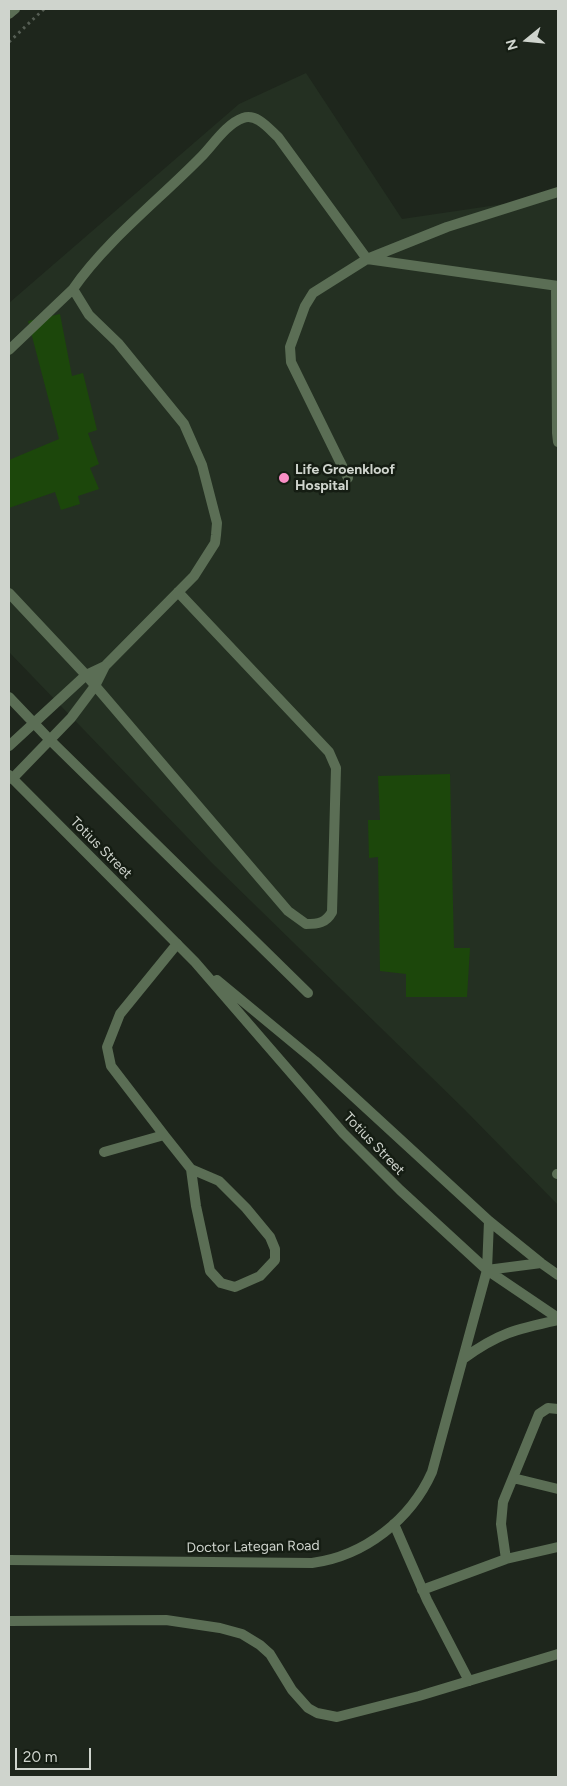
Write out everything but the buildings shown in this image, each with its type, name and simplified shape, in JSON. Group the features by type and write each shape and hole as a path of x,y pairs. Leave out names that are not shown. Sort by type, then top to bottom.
{"street":[{"path":"9,14 15,9"},
{"path":"9,350 73,289 104,251 201,157 226,130 242,118 254,118 278,137 367,259 557,286 558,442"},
{"path":"348,478 291,362 290,347 309,299 313,294 367,259 447,227 558,192"},
{"path":"10,777 72,718 95,686 106,666 194,576 215,543 217,523 202,465 184,424 118,343 90,315 73,289"},
{"path":"9,593 86,675 288,910 306,924 324,922 332,912 336,768 334,760 329,752 178,592"},
{"path":"9,746 86,675 106,666"},
{"path":"9,696 50,740 308,993"},
{"name":"Totius Street","path":"10,777 195,962 343,1133 400,1190 486,1270 558,1319"},
{"path":"177,944 120,1014 107,1047 111,1066 191,1169 219,1181 246,1208 270,1237 276,1249 275,1260 260,1276 235,1287 221,1283 210,1271 196,1206 191,1169"},
{"name":"Totius Street","path":"195,962 315,1061 489,1220 558,1275"},
{"path":"104,1152 164,1135"},
{"name":"Doctor Lategan Road","path":"9,1560 312,1563 350,1552 369,1542 406,1514 426,1485 432,1472 486,1270 489,1220"},
{"path":"486,1270 541,1263"},
{"path":"463,1359 496,1337 519,1328 558,1319"},
{"path":"506,1559 502,1513 503,1502 539,1414 548,1408 558,1409"},
{"path":"513,1478 558,1489"},
{"path":"394,1524 422,1590 469,1681"},
{"path":"422,1590 506,1559 558,1547"},
{"path":"9,1621 166,1620 220,1628 242,1634 260,1645 270,1654 292,1690 308,1708 317,1713 337,1718 558,1654"}],"shaded area":[{"name":"Life Groenkloof Hospital","path":"306,73 402,219 558,196 558,1205 465,1110 212,863 9,652 9,303 239,104"}],"place":[{"name":"Life Groenkloof Hospital","path":"284,478"}]}
